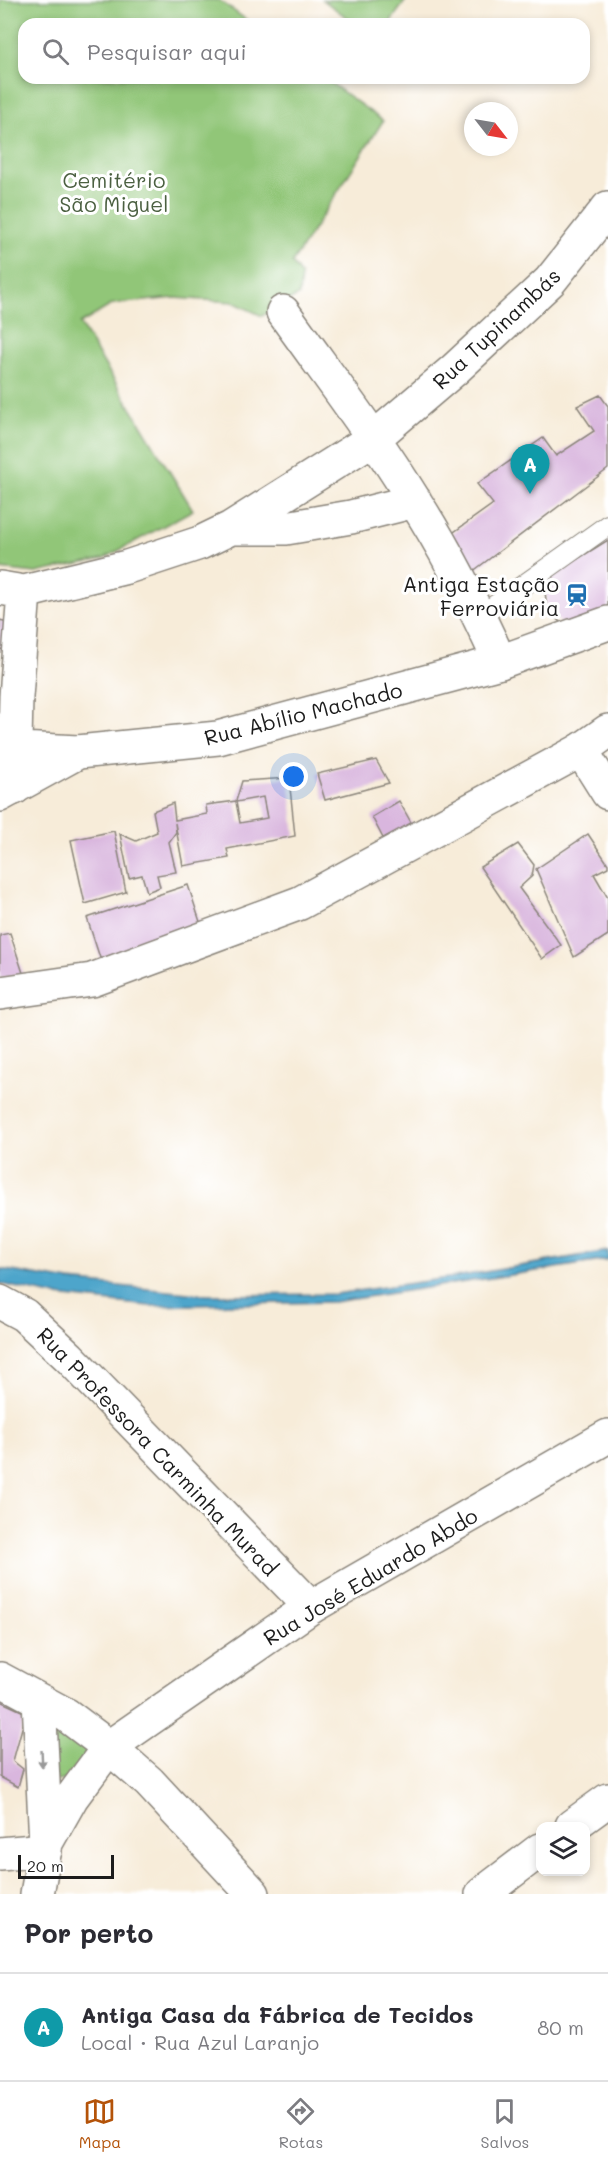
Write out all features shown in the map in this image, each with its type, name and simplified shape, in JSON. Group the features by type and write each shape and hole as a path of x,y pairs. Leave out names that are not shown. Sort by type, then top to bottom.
{"street":[{"name":"Rua Tupinambás","path":"12,590 127,567 200,543 231,528 374,438 454,370 550,281 608,208"},
{"path":"283,312 374,438 415,501 480,617 500,662"},
{"path":"231,528 286,528 351,517 415,501"},
{"path":"7,791 12,590"},
{"name":"Rua Abílio Machado","path":"7,791 78,753 218,738 500,662 608,622"},
{"path":"0,993 92,980 300,903 581,750 608,731"},
{"path":"7,749 78,753"},
{"path":"581,750 608,793"},
{"name":"Rua Professora Carminha Murad","path":"0,1302 24,1315 69,1357 311,1607"},
{"name":"Rua José Eduardo Abdo","path":"45,1847 72,1797 109,1747 311,1607 608,1436"},
{"path":"0,1678 65,1714 109,1747 149,1782 253,1894"},
{"path":"37,1894 45,1847 39,1700"},
{"path":"579,1822 608,1800"},
{"path":"0,1854 45,1847"},
{"path":"482,1894 536,1853"}],"lane":[{"path":"480,617 608,525"}],"green space":[{"name":"Cemitério São Miguel","path":"0,0 219,0 244,18 18,18 18,84 332,84 383,121 292,263 301,275 299,295 262,316 233,302 175,298 113,304 80,324 193,510 103,559 36,573 0,569"},
{"path":"323,0 406,0 393,18 348,18"},
{"path":"45,1712 97,1745 73,1780 49,1781"}],"water":[{"path":"608,1251 608,1260 334,1302 149,1306 56,1296 0,1284 0,1269 70,1281 208,1295 335,1294 455,1277"}],"building":[{"path":"600,395 608,406 608,469 468,575 440,542 493,504 477,484 543,438 556,456 594,431 577,406"},
{"name":"Antiga Estação Ferroviária","path":"608,540 608,610 570,630 547,611 544,580"},
{"path":"0,620 18,625 18,652 0,649"},
{"path":"376,760 389,783 325,800 317,774"},
{"path":"289,778 295,836 227,849 229,858 183,866 175,823 176,832 169,842 176,872 157,875 160,887 147,892 142,875 129,878 120,834 136,841 157,832 153,811 173,803 175,820 207,814 206,805 236,801 242,781","holes":["263,797 267,818 240,823 236,802"]},
{"path":"399,801 413,826 385,842 372,817"},
{"path":"114,831 126,892 85,904 71,840"},
{"path":"588,834 608,864 608,867 594,874 608,898 608,935 574,957 536,869"},
{"path":"518,844 534,865 532,876 519,888 561,945 542,959 480,867"},
{"path":"188,885 203,931 102,964 87,918"},
{"path":"10,933 23,973 0,979 0,935"},
{"path":"0,1701 26,1713 13,1761 23,1769 18,1787 0,1777"}],"place":[{"name":"Antiga Casa da Fábrica de Tecidos","path":"530,494"},
{"name":"Antiga Estação Ferroviária","path":"577,595"}]}
